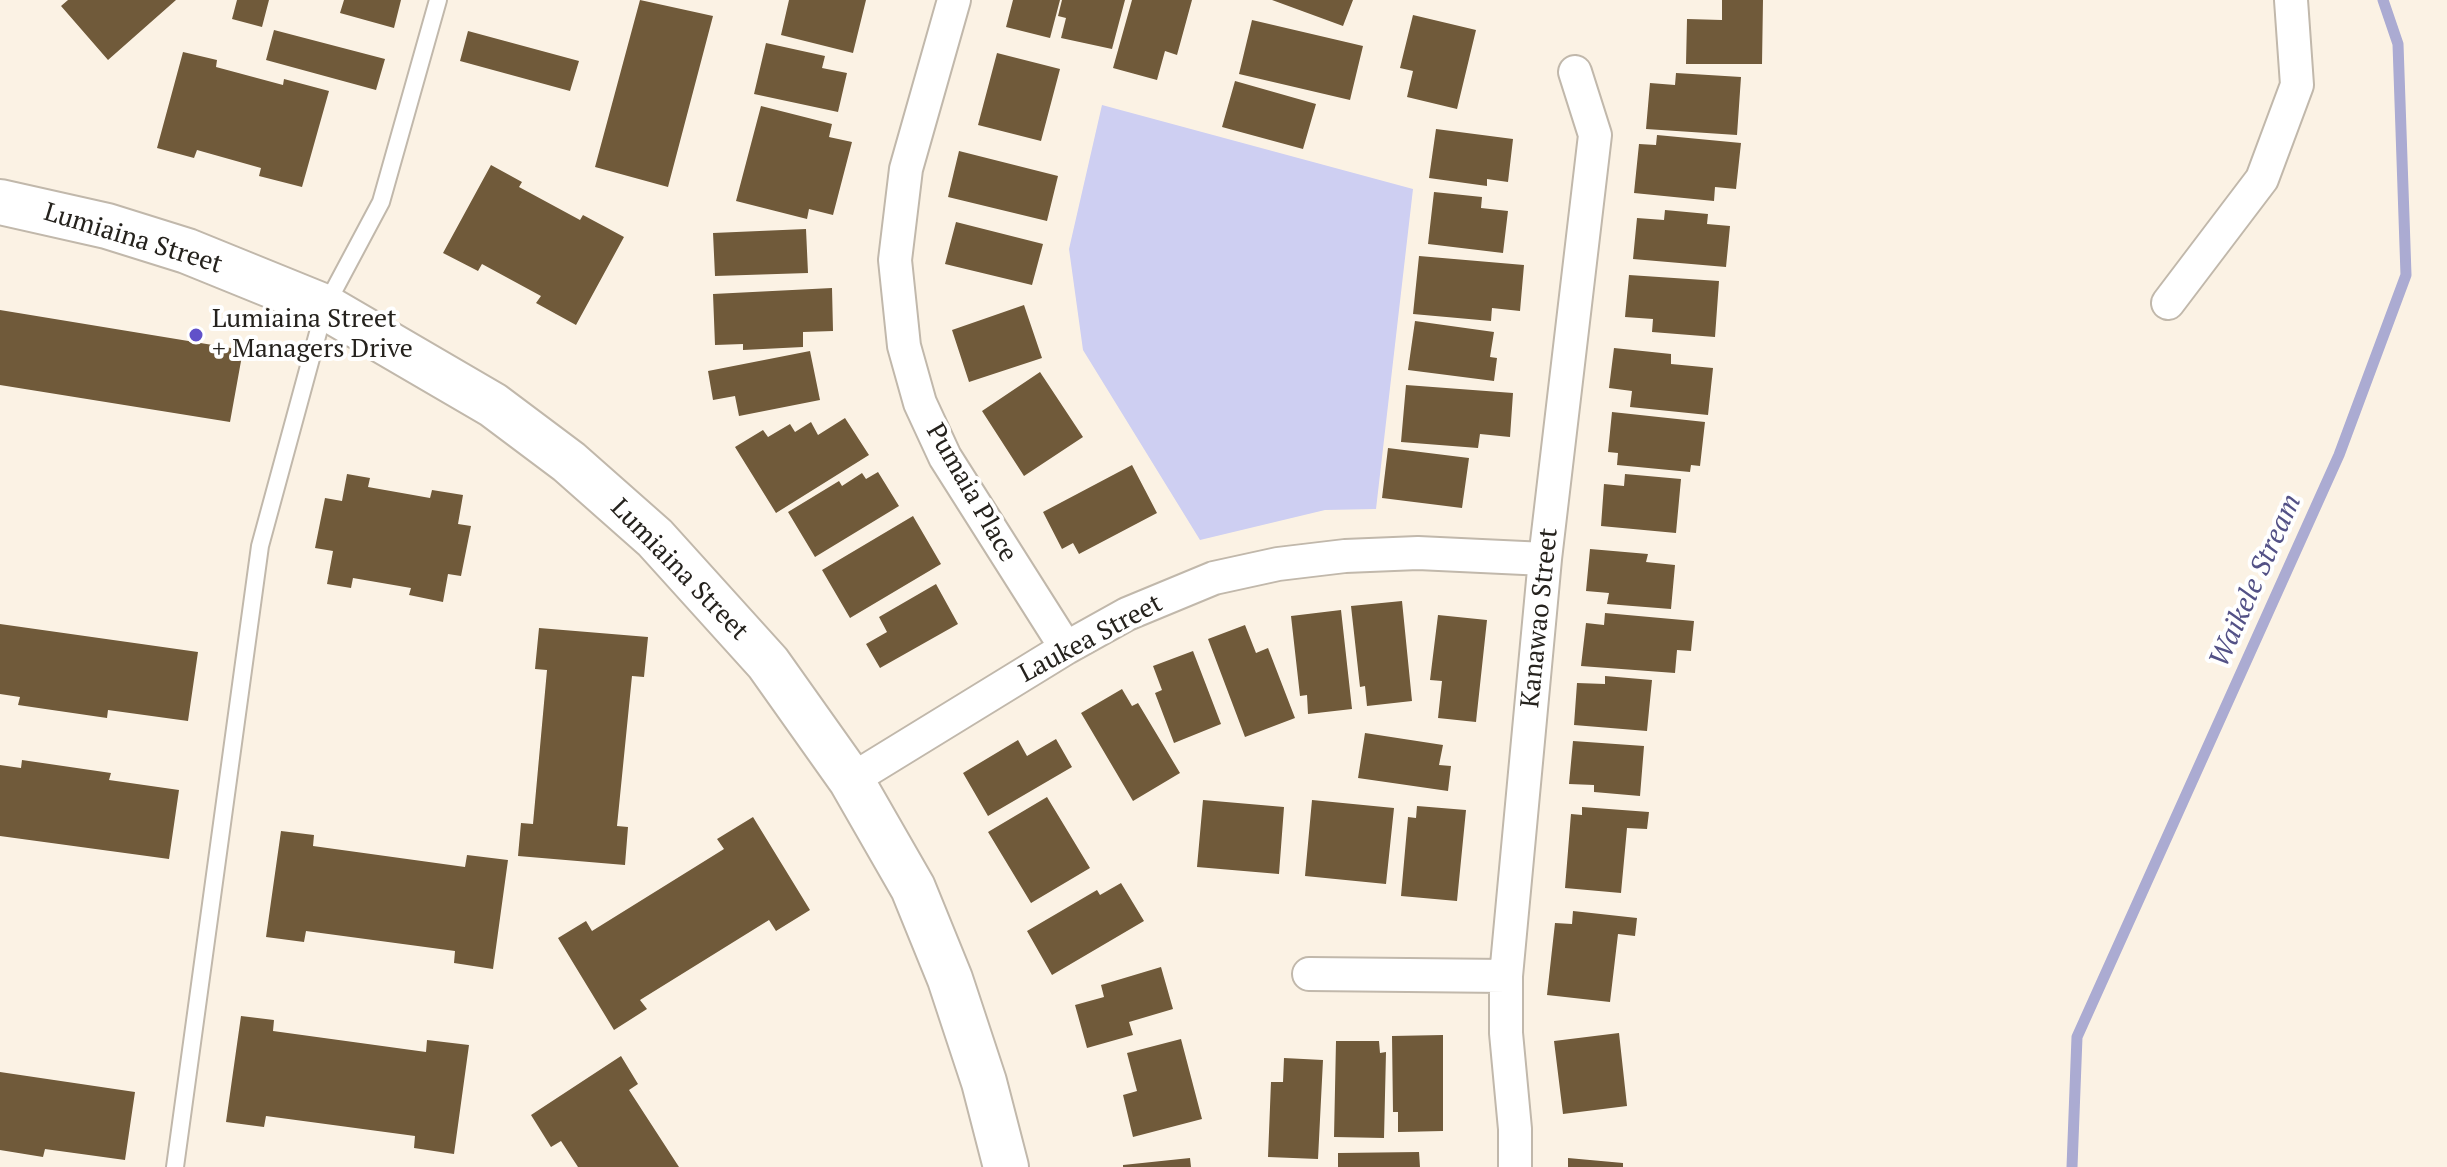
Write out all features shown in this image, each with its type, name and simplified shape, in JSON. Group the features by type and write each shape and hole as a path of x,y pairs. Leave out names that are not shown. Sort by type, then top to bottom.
{"street":[{"name":"Pumaia Place","path":"954,0 906,169 895,260 904,346 920,403 945,457 1066,648"},
{"path":"2168,303 2262,179 2297,85 2291,0"},
{"name":"Kanawao Street","path":"1515,1167 1506,1033 1506,976 1545,559 1595,135 1575,72"},
{"name":"Lumiaina Street","path":"0,202 107,226 187,251 325,307 493,405 569,462 655,538 768,663 851,780 913,888 950,979 984,1082 1006,1167"},
{"name":"Laukea Street","path":"851,780 1127,614 1214,578 1278,564 1418,553 1545,559"},
{"path":"1309,974 1506,976"}],"lane":[{"path":"175,1167 260,546 325,307 381,202 438,0"}],"shaded area":[{"path":"1102,105 1413,189 1376,509 1325,510 1200,540 1083,350 1069,249"}],"building":[{"path":"68,0 176,0 108,60 61,6"},
{"path":"237,0 269,0 262,27 232,19"},
{"path":"344,0 401,0 394,28 340,13"},
{"path":"640,0 713,16 668,187 595,167"},
{"path":"789,0 866,0 853,53 781,35"},
{"path":"1013,0 1060,0 1050,38 1006,27"},
{"path":"1062,0 1125,0 1112,49 1061,38 1066,18 1058,16"},
{"path":"1132,0 1192,0 1177,55 1165,51 1157,80 1113,68"},
{"path":"1272,0 1353,0 1343,26"},
{"path":"1722,0 1763,0 1762,64 1686,64 1687,19 1722,20"},
{"path":"1413,15 1476,30 1457,109 1407,97 1413,71 1400,68"},
{"path":"1252,20 1363,46 1350,100 1239,74"},
{"path":"274,30 385,59 376,90 266,60"},
{"path":"468,31 579,61 570,91 460,61"},
{"path":"766,43 825,56 822,68 847,73 838,112 754,94"},
{"path":"183,52 217,60 216,67 283,85 284,79 329,91 302,187 259,176 261,168 197,150 194,158 157,148"},
{"path":"997,53 1060,69 1041,141 978,125"},
{"path":"1676,73 1741,77 1737,135 1646,129 1650,83 1675,85"},
{"path":"1235,81 1316,104 1303,149 1222,127"},
{"path":"761,106 832,124 829,137 852,142 833,215 809,209 807,219 736,201"},
{"path":"1436,129 1513,139 1508,182 1487,179 1487,186 1429,178"},
{"path":"1657,135 1741,143 1736,189 1715,187 1714,201 1634,193 1639,144 1656,145"},
{"path":"959,151 1058,176 1047,221 948,197"},
{"path":"491,165 522,182 519,187 580,220 583,215 624,237 576,325 536,303 541,296 482,264 478,271 443,253"},
{"path":"1434,192 1482,197 1481,208 1508,211 1503,253 1428,244"},
{"path":"1665,210 1708,214 1707,224 1730,226 1726,267 1633,259 1637,218 1664,220"},
{"path":"956,222 1043,244 1032,285 945,264"},
{"path":"806,229 808,273 715,276 713,233"},
{"path":"1419,256 1524,265 1520,311 1492,308 1491,321 1413,314"},
{"path":"1629,275 1719,281 1715,337 1652,332 1653,319 1625,317"},
{"path":"832,288 833,331 803,332 803,347 743,350 743,344 715,345 713,294"},
{"path":"1024,305 1042,358 969,382 952,330"},
{"path":"0,310 243,350 230,422 0,385"},
{"path":"1415,321 1494,332 1490,357 1497,358 1494,381 1408,370"},
{"path":"1614,348 1671,354 1671,364 1713,368 1708,415 1630,407 1632,391 1609,388"},
{"path":"810,351 820,400 739,416 735,396 713,400 708,371"},
{"path":"1040,372 1083,437 1024,476 982,411"},
{"path":"1406,385 1513,393 1510,437 1480,434 1478,448 1401,442"},
{"path":"1612,412 1705,422 1700,466 1691,465 1690,472 1617,465 1618,453 1608,452"},
{"path":"845,418 869,455 776,513 735,447 763,430 768,437 790,424 795,432 811,422 818,435"},
{"path":"1388,448 1469,458 1462,508 1382,498"},
{"path":"1132,465 1157,513 1079,554 1073,543 1062,549 1043,512"},
{"path":"878,472 899,506 815,557 788,512 839,481 842,486 862,473 866,479"},
{"path":"347,474 370,478 368,487 430,498 432,490 463,495 458,524 471,526 461,576 448,574 443,602 409,595 411,588 353,578 351,588 327,584 333,551 315,548 325,498 342,501"},
{"path":"1625,474 1681,479 1676,533 1601,526 1604,484 1624,486"},
{"path":"913,516 941,564 850,618 822,570"},
{"path":"1590,549 1648,554 1646,562 1675,565 1671,609 1607,604 1609,593 1586,591"},
{"path":"936,584 958,624 880,668 866,644 887,632 879,617"},
{"path":"1402,601 1412,701 1367,706 1365,686 1360,687 1351,606"},
{"path":"1341,610 1352,709 1308,714 1307,695 1300,696 1291,616"},
{"path":"1605,613 1694,621 1691,651 1677,650 1675,673 1581,666 1586,623 1604,625"},
{"path":"1438,615 1487,620 1476,722 1438,718 1442,681 1430,680"},
{"path":"0,624 198,652 188,721 108,710 107,718 18,705 20,697 0,694"},
{"path":"1245,625 1256,653 1268,648 1295,718 1245,737 1208,639"},
{"path":"539,628 648,637 644,677 632,676 617,826 628,827 625,865 518,856 521,823 533,824 547,670 535,669"},
{"path":"1193,651 1221,724 1174,743 1155,693 1162,690 1153,666"},
{"path":"1605,676 1652,680 1647,731 1574,725 1577,683 1605,684"},
{"path":"1122,689 1132,706 1138,703 1180,773 1133,801 1081,713"},
{"path":"1365,733 1443,745 1439,765 1451,766 1448,791 1358,778"},
{"path":"1056,739 1072,767 988,816 963,773 1018,740 1027,756"},
{"path":"1573,741 1644,746 1640,796 1594,792 1594,785 1569,784"},
{"path":"22,760 111,773 109,780 179,790 169,859 0,836 0,765 21,768"},
{"path":"1047,797 1090,868 1031,903 988,832"},
{"path":"1203,800 1284,807 1279,874 1197,867"},
{"path":"1312,800 1394,808 1386,884 1305,876"},
{"path":"1417,806 1466,810 1457,901 1401,896 1408,817 1416,818"},
{"path":"1582,807 1649,812 1647,829 1627,828 1621,893 1565,888 1571,814 1582,815"},
{"path":"753,817 810,910 776,931 769,920 640,1000 647,1009 614,1030 558,938 586,921 592,931 724,849 717,839"},
{"path":"281,831 314,835 313,846 465,867 467,855 508,860 493,969 454,963 455,951 306,931 304,942 266,937"},
{"path":"1121,883 1144,921 1052,975 1027,931 1097,890 1100,895"},
{"path":"1573,911 1637,918 1635,936 1618,934 1610,1002 1547,995 1555,923 1572,924"},
{"path":"1161,967 1173,1009 1129,1022 1133,1035 1087,1048 1075,1005 1104,997 1101,985"},
{"path":"241,1016 274,1020 273,1031 426,1052 427,1040 469,1045 454,1154 414,1148 415,1136 266,1116 264,1127 226,1122"},
{"path":"1619,1033 1627,1106 1563,1114 1554,1041"},
{"path":"1443,1035 1443,1131 1398,1132 1398,1112 1393,1112 1392,1036"},
{"path":"1181,1039 1202,1119 1133,1137 1123,1095 1137,1091 1127,1053"},
{"path":"1336,1041 1379,1041 1380,1053 1386,1052 1384,1138 1334,1137"},
{"path":"621,1056 638,1084 629,1090 679,1167 578,1167 561,1141 551,1147 531,1115"},
{"path":"1284,1058 1323,1060 1318,1159 1268,1157 1271,1082 1283,1082"},
{"path":"0,1072 135,1092 125,1160 45,1149 43,1157 0,1150"},
{"path":"1419,1152 1420,1167 1338,1167 1338,1153"},
{"path":"1190,1158 1191,1167 1123,1167 1123,1165"},
{"path":"1568,1158 1623,1163 1623,1167 1568,1167"}],"waterway":[{"name":"Waikele Stream","path":"2072,1167 2077,1037 2339,455 2406,275 2398,44 2383,0"}],"place":[{"name":"Lumiaina Street + Managers Drive","path":"196,335"}]}
